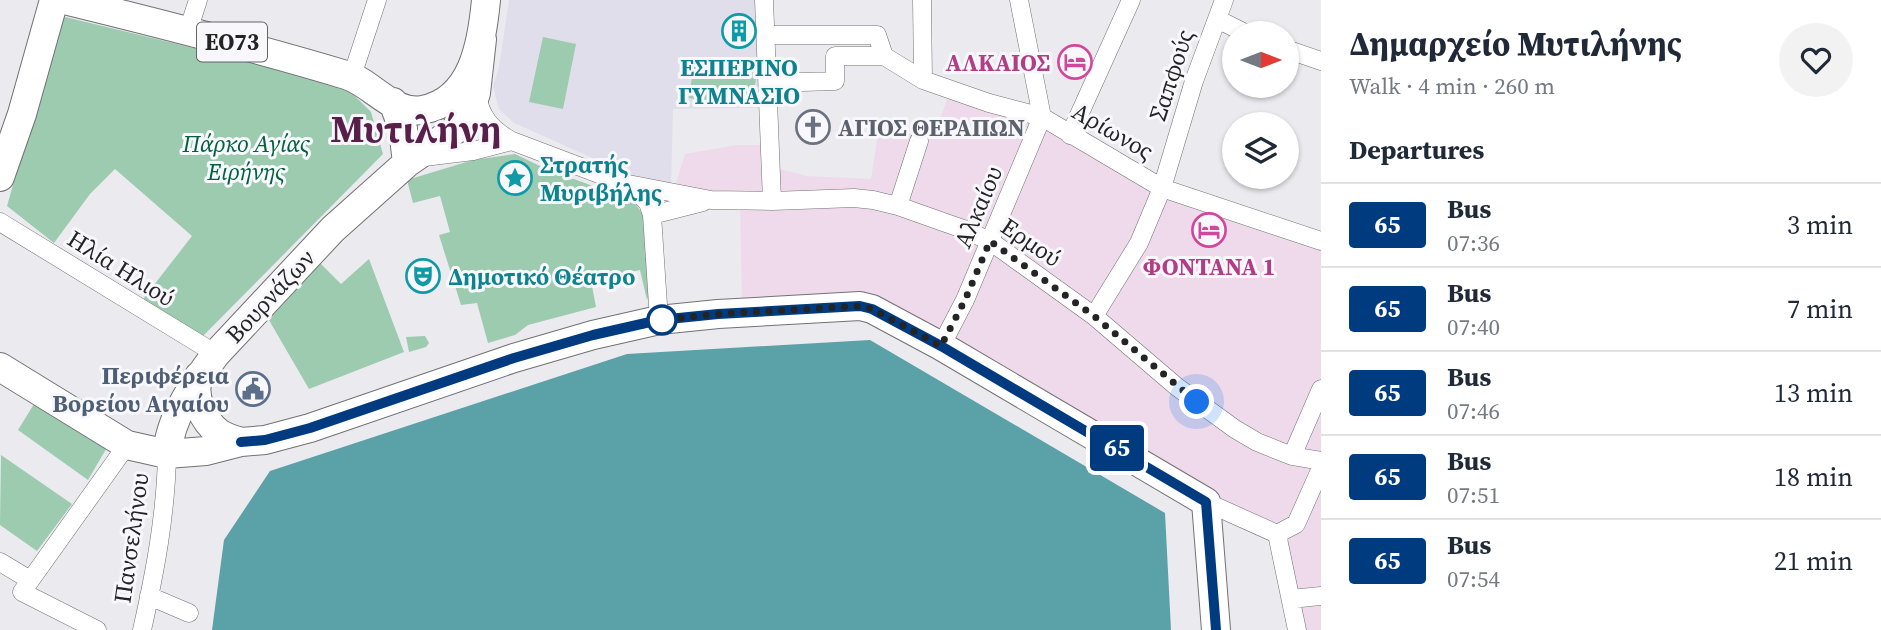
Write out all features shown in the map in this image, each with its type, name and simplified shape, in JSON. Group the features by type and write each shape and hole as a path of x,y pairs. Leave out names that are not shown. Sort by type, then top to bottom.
{"main road":[{"path":"0,177 22,114 54,0"},
{"name":"ΕΟ73","path":"64,0 352,76 393,102"},
{"path":"393,102 404,109 422,110 464,94 465,80 482,39 485,0"},
{"name":"Βουρνάζων","path":"167,454 169,434 207,365 333,229 412,161 455,130 471,107 464,94"},
{"path":"393,102 412,161"},
{"path":"0,367 127,445 167,454 206,451 310,428 514,358 593,335 659,320 860,306 872,309 941,346 1206,502 1216,630"},
{"path":"207,365 196,384 196,397 221,435 241,442"},
{"path":"1182,486 1191,522 1197,630"}],"street":[{"path":"188,31 198,0"},
{"path":"352,76 377,0"},
{"path":"764,0 772,201"},
{"path":"922,0 923,80"},
{"path":"1019,0 1042,117"},
{"path":"1070,135 1131,0"},
{"name":"Σαπφούς","path":"1094,316 1139,243 1162,188 1194,81 1224,0"},
{"path":"1217,19 1222,22"},
{"name":"Αρίωνος","path":"766,35 877,35 884,56 923,80 989,103 1042,117 1162,188 1321,241"},
{"path":"1299,53 1321,61"},
{"path":"769,83 835,81 835,55 884,56"},
{"path":"464,94 479,107 490,127 513,141 623,183 648,203 652,215 659,320"},
{"name":"Αλκαίου","path":"941,346 965,300 1042,117"},
{"path":"412,161 513,141"},
{"path":"898,206 919,141"},
{"name":"Ερμού","path":"623,183 711,200 854,198 898,206 990,241 1094,316 1177,387 1235,429 1257,442 1292,456 1321,461"},
{"path":"652,215 711,200"},
{"name":"Ηλία Ηλιού","path":"0,222 207,365"},
{"path":"1292,456 1320,394"},
{"path":"26,586 127,445"},
{"name":"Πανσελήνου","path":"142,630 159,548 167,454"},
{"path":"1277,534 1296,524 1321,468"},
{"path":"1206,502 1277,534"},
{"path":"1277,534 1297,630"},
{"path":"0,562 26,586 97,630"},
{"path":"149,596 189,613"},
{"path":"1291,599 1321,596"}],"shaded area":[{"path":"509,0 757,0 764,108 673,109 671,185 653,185 514,123 499,109 493,86 499,67"},
{"path":"949,94 1044,124 1126,172 1321,245 1321,630 1294,630 1285,528 1218,498 951,335 883,304 742,302 740,198 674,189 685,154 737,145 775,145 776,168 806,176 871,179 879,127 933,139"}],"green space":[{"name":"Πάρκο Αγίας Ειρήνης","path":"61,16 343,84 371,112 383,154 202,337 140,303 192,236 115,169 90,194 54,243 7,206"},
{"path":"543,37 576,44 563,109 529,102"},
{"path":"694,63 757,71 752,107 689,98"},
{"path":"515,154 636,205 645,217 649,295 647,300 640,270 591,281 596,307 528,325 515,335 488,343 477,303 461,305 439,235 450,232 440,196 413,203 407,180 473,160"},
{"path":"369,259 404,352 309,389 266,315 319,262 341,284"},
{"path":"425,336 429,343 426,347 409,352 406,337"},
{"path":"39,396 109,444 88,480 18,430"},
{"path":"1,455 72,504 37,551 0,525"}],"water":[{"path":"870,340 1165,513 1171,630 212,630 224,540 270,471 627,354"}],"bus line":[{"name":"65","path":"241,442 265,440 310,428 514,358 593,335 659,320 718,314 866,307 941,346 1206,502 1216,630"}],"place":[{"name":"ΕΣΠΕΡΙΝΟ ΓΥΜΝΑΣΙΟ","path":"739,31"},
{"name":"ΑΛΚΑΙΟΣ","path":"1075,62"},
{"name":"ΑΓΙΟΣ ΘΕΡΑΠΩΝ","path":"813,127"},
{"name":"Στρατής Μυριβήλης","path":"515,178"},
{"name":"ΦΟΝΤΑΝΑ 1","path":"1209,230"},
{"name":"Δημοτικό Θέατρο","path":"423,276"},
{"name":"Περιφέρεια Βορείου Αιγαίου","path":"253,389"}],"district":[{"name":"Μυτιλήνη","path":"416,129"}],"route":[{"path":"662,320 659,320 860,306 872,309 941,346 965,300 990,241 1094,316 1197,402"}]}
